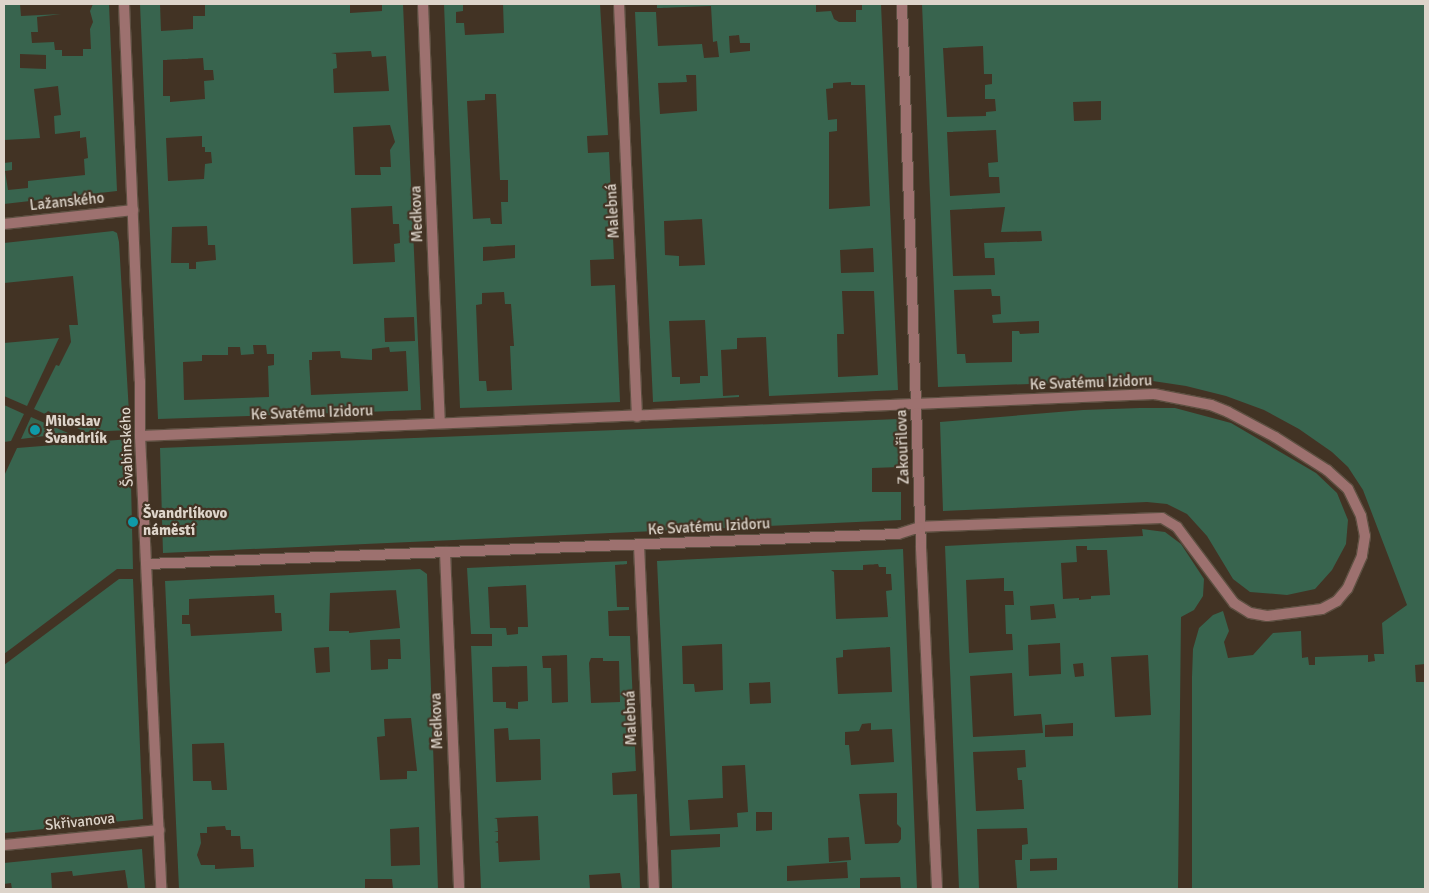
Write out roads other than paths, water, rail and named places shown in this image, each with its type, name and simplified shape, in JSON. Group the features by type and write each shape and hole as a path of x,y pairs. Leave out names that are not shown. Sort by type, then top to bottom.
{"street":[{"name":"Švabinského","path":"124,4 140,381 140,436 161,889"},
{"name":"Medkova","path":"423,4 440,423"},
{"name":"Malebná","path":"619,4 638,417"},
{"name":"Zakouřilova","path":"902,4 920,527 936,889"},
{"name":"Lažanského","path":"4,224 133,210"},
{"name":"Ke Svatému Izidoru","path":"140,436 440,423 638,417 1154,394 1211,405 1260,428 1327,470 1348,489 1361,516 1365,536 1362,556 1347,589 1337,601 1322,609 1267,616 1250,614 1234,603 1177,527 1162,518 920,527 898,534 147,564"},
{"name":"Malebná","path":"639,545 654,889"},
{"name":"Medkova","path":"445,552 459,889"},
{"name":"Skřivanova","path":"4,845 159,830"}],"place":[{"name":"Miloslav Švandrlík","path":"35,430"},
{"name":"Švandrlíkovo náměstí","path":"133,522"}]}
